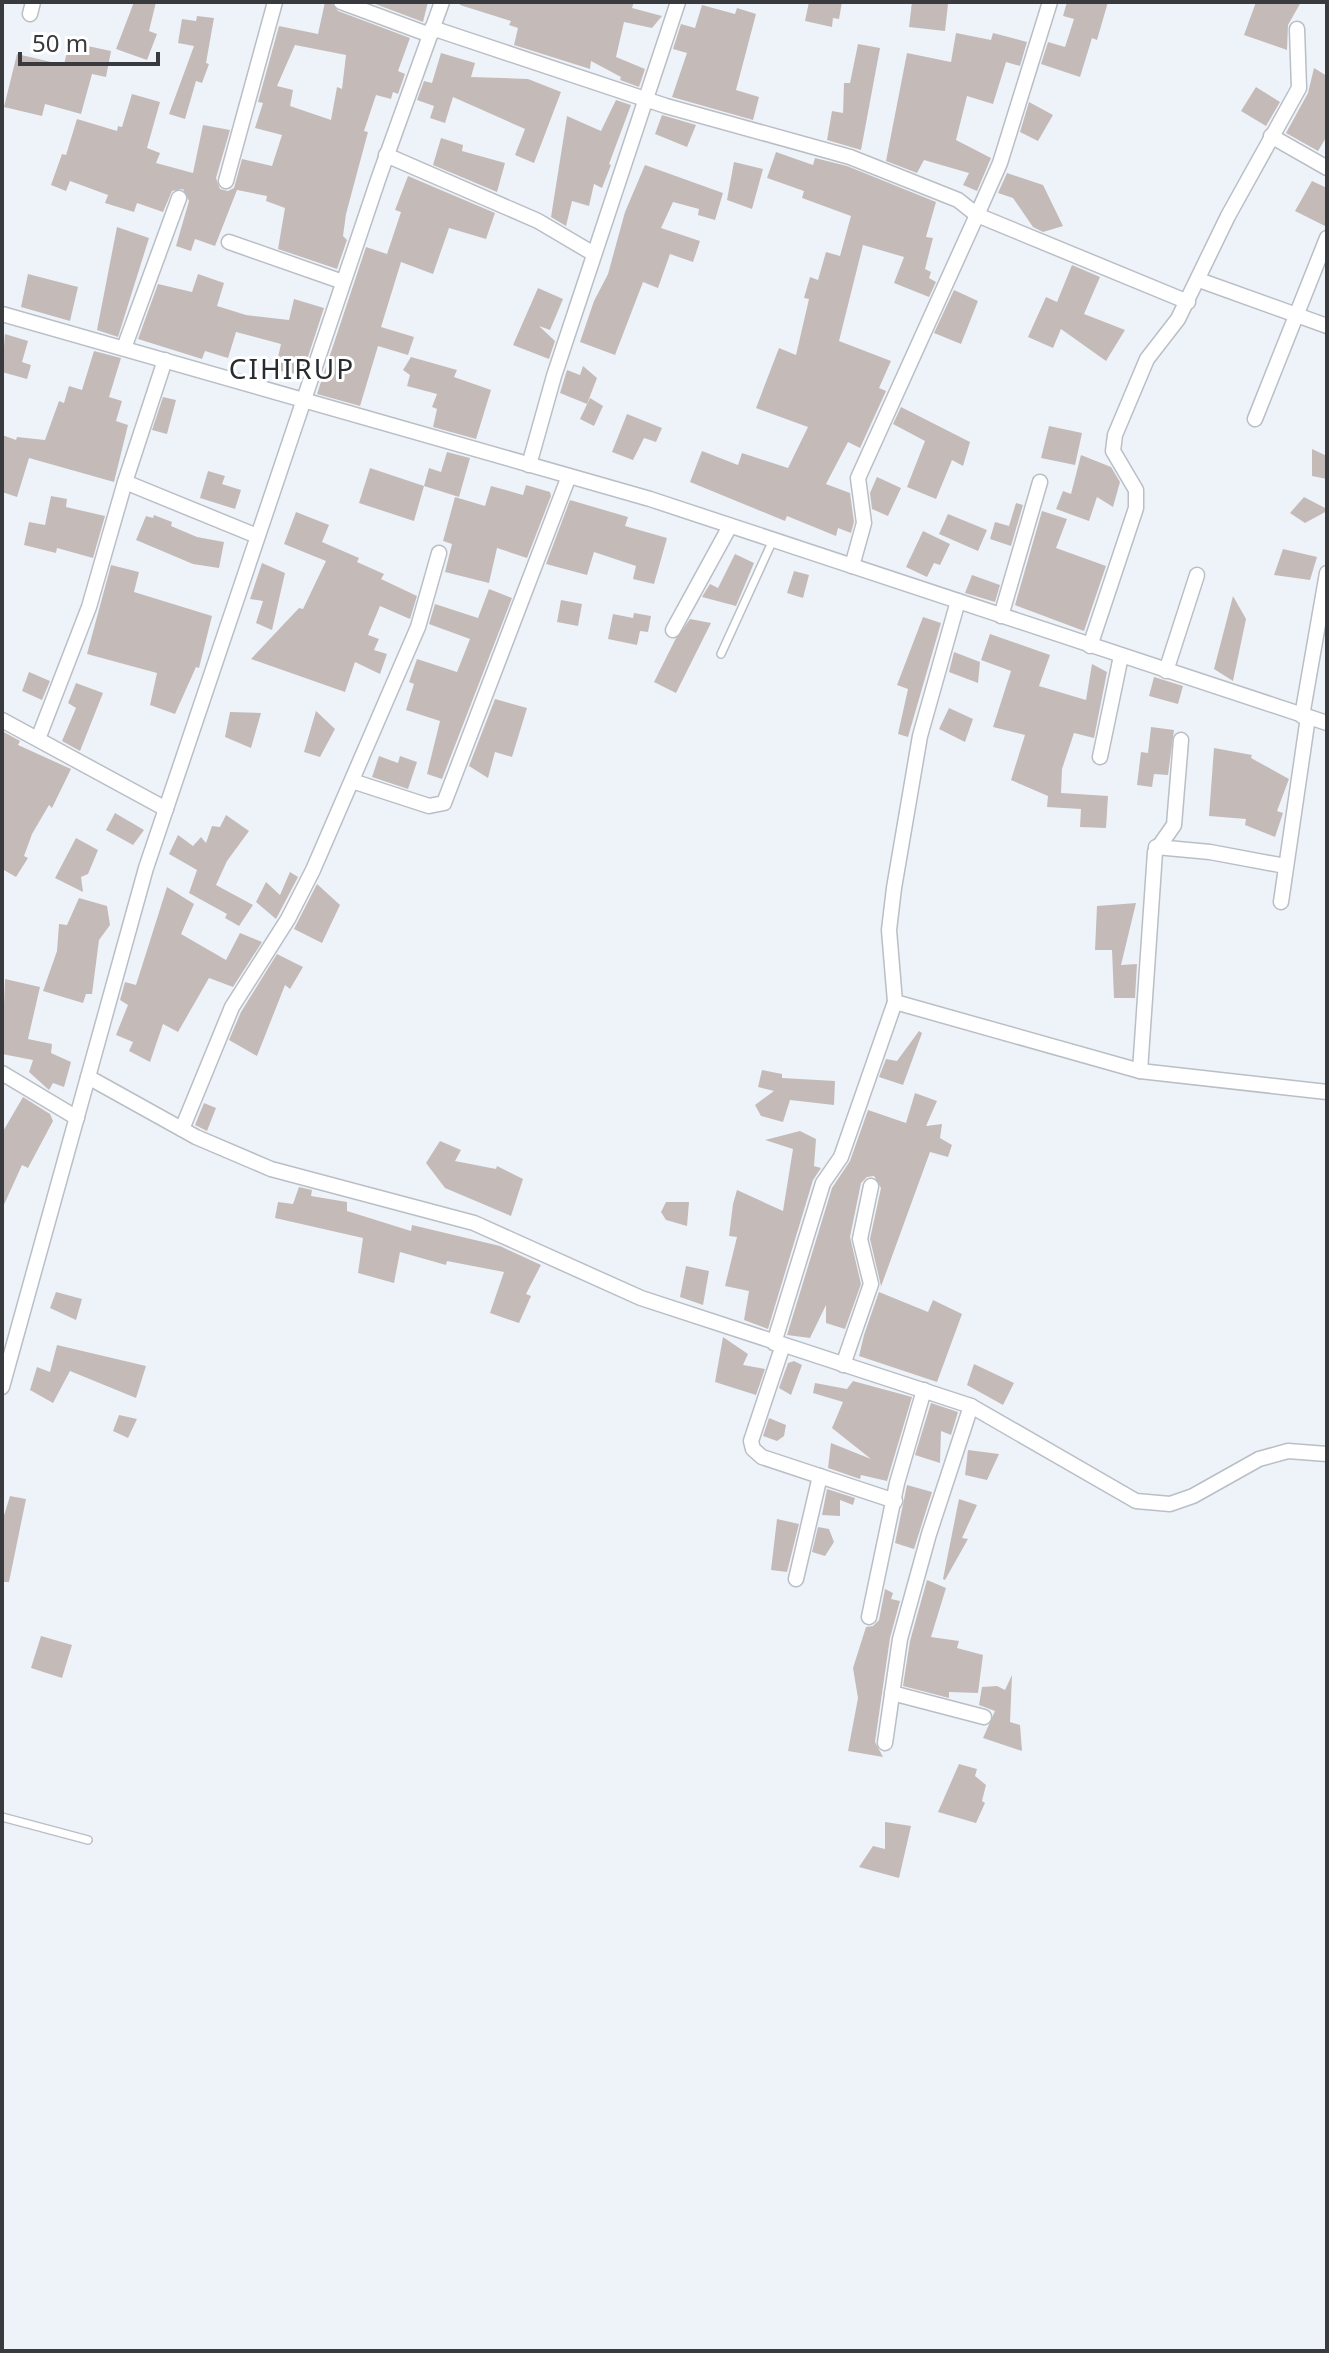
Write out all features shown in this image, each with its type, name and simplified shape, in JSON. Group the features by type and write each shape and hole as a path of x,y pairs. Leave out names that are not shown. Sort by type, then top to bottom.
{"street":[{"path":"226,181 275,2"},
{"path":"341,2 431,32 850,157 958,200 977,215 1188,302"},
{"path":"2,1387 166,809 386,155 442,2"},
{"path":"529,465 594,254 678,2"},
{"path":"852,566 864,523 858,478 1000,163 1050,2"},
{"path":"1090,646 1136,508 1136,490 1113,451 1115,435 1147,359 1188,302 1301,80 1297,29"},
{"path":"1271,136 1327,168"},
{"path":"386,155 538,221 594,254"},
{"path":"124,348 179,198"},
{"path":"1255,419 1327,238"},
{"path":"229,242 343,282"},
{"path":"1199,280 1327,326"},
{"path":"2,314 569,476 1327,723"},
{"path":"38,739 89,607 165,360"},
{"path":"352,781 429,806 444,803 569,476"},
{"path":"125,482 257,536"},
{"path":"1001,616 1040,482"},
{"path":"673,630 730,526"},
{"path":"182,1129 232,1007 288,919 352,781 418,627 439,553"},
{"path":"1281,902 1327,573"},
{"path":"1166,671 1197,575"},
{"path":"895,1501 762,1457 753,1449 751,1441 823,1183 841,1157 895,1002 889,930 894,888 920,736 958,601"},
{"path":"1100,757 1121,656"},
{"path":"2,720 166,809"},
{"path":"1140,1071 1156,847 1174,825 1181,740"},
{"path":"1156,847 1210,852 1285,866"},
{"path":"895,1002 1140,1071 1327,1092"},
{"path":"2,1073 77,1118"},
{"path":"88,1077 182,1129 271,1169 474,1223 641,1298 971,1406 1065,1458 1124,1496 1151,1504 1170,1504 1193,1496 1259,1459 1288,1451 1327,1454"},
{"path":"843,1365 871,1284 860,1239 871,1186"},
{"path":"869,1617 897,1483 924,1390"},
{"path":"885,1743 900,1639 929,1534 971,1406"},
{"path":"796,1579 820,1476"},
{"path":"892,1693 984,1717"}],"lane":[{"path":"721,654 773,540"},
{"path":"2,1817 88,1840"}],"building":[{"path":"134,2 156,2 149,31 157,34 147,60 116,49"},
{"path":"325,2 331,2 338,11 410,38 398,71 405,74 398,94 393,92 391,99 376,95 364,131 368,132 346,214 343,236 347,240 337,269 278,249 285,208 266,201 267,196 237,190 215,246 195,239 191,251 176,246 189,201 183,189 172,191 163,212 137,203 134,212 105,203 108,195 70,181 66,191 51,185 62,154 66,155 77,119 117,131 118,126 122,127 132,94 160,102 147,148 160,153 156,163 193,173 203,125 230,130 216,178 220,189 228,191 234,188 242,159 272,166 282,135 255,128 263,103 258,102 279,26 318,34","holes":["295,45 346,55 342,89 337,87 331,120 290,106 293,90 277,86"]},
{"path":"370,2 428,2 423,22"},
{"path":"460,2 634,2 632,8 662,16 652,28 624,22 616,57 645,69 639,87 620,80 621,77 591,61 590,69 514,45 518,28 509,25 511,21 460,5"},
{"path":"809,2 842,2 839,19 833,18 832,27 805,21"},
{"path":"912,2 948,4 945,31 909,27"},
{"path":"1067,2 1108,2 1097,40 1092,38 1080,77 1041,64 1048,42 1065,47 1074,19 1063,16"},
{"path":"1256,2 1301,2 1288,25 1287,50 1244,35"},
{"path":"702,5 735,14 737,8 756,14 736,90 759,97 753,120 672,97 687,53 673,49 681,24 695,28"},
{"path":"197,16 214,18 206,63 209,64 202,83 196,81 185,119 169,114 194,46 178,43 182,19 196,21"},
{"path":"956,33 991,40 993,33 1027,42 1020,66 1006,62 993,104 967,96 956,140 991,158 977,191 963,185 969,173 924,160 917,173 886,161 907,53 951,62"},
{"path":"69,42 111,51 106,77 92,74 81,114 45,104 42,116 4,107 17,54 64,65"},
{"path":"858,44 880,48 861,150 827,140 832,111 843,113 844,83 850,83"},
{"path":"441,53 475,63 471,77 528,79 561,92 534,163 515,155 525,129 453,97 445,123 430,118 434,106 417,100 424,81 432,83"},
{"path":"1314,68 1327,76 1327,136 1318,151 1286,133 1308,93"},
{"path":"1256,87 1280,102 1266,126 1241,111"},
{"path":"616,100 631,105 602,188 594,184 589,206 572,201 566,226 551,217 567,116 601,131"},
{"path":"1029,102 1053,115 1038,141 1020,132"},
{"path":"662,115 696,125 687,147 655,134"},
{"path":"441,138 463,145 462,151 505,163 497,192 433,165"},
{"path":"776,152 813,165 815,158 847,166 936,202 926,237 933,238 925,269 931,272 929,278 936,282 929,297 894,283 904,257 863,245 839,341 891,361 879,388 886,391 860,448 848,442 826,484 850,493 854,522 851,533 838,528 836,536 787,516 785,521 690,482 702,451 738,465 742,453 788,468 808,427 756,408 779,348 796,355 809,299 804,298 810,277 818,280 826,252 840,256 851,216 802,198 804,191 767,178"},
{"path":"734,162 763,169 752,209 727,200"},
{"path":"645,165 723,193 715,220 698,215 699,209 673,202 661,228 700,241 693,262 670,254 658,288 643,282 615,355 580,342 594,301 608,274 625,212"},
{"path":"1007,173 1043,185 1063,226 1043,232 1033,227 1013,198 998,193"},
{"path":"408,176 495,213 486,239 449,228 433,274 401,262 381,327 414,337 408,355 378,346 360,406 317,394 366,247 387,254 401,212 395,210"},
{"path":"1312,181 1327,188 1327,227 1295,211"},
{"path":"117,227 149,238 118,337 97,330"},
{"path":"1072,265 1100,277 1084,314 1125,330 1106,361 1061,329 1053,348 1028,337 1046,297 1057,302"},
{"path":"28,274 78,287 70,321 21,307"},
{"path":"198,274 224,283 217,306 246,315 289,320 294,299 324,308 302,375 275,370 281,344 236,332 228,358 205,351 202,359 138,339 158,284 192,292"},
{"path":"538,288 563,299 550,330 539,326 555,341 549,359 513,345"},
{"path":"954,290 978,301 961,344 934,333"},
{"path":"5,334 28,341 22,362 31,365 27,379 2,372"},
{"path":"94,351 121,358 109,397 122,401 116,421 128,425 114,482 29,458 17,497 2,492 2,435 16,440 17,437 45,440 59,401 64,403 69,386 82,390"},
{"path":"411,357 457,370 454,377 491,390 476,439 433,427 437,409 432,407 437,394 407,386 410,375 403,370"},
{"path":"583,366 597,378 587,404 560,393 567,370 580,375"},
{"path":"163,397 176,400 167,434 152,430"},
{"path":"590,398 603,406 594,426 580,419"},
{"path":"901,407 970,442 963,466 952,460 936,499 907,487 925,441 893,424"},
{"path":"627,414 662,428 656,442 644,438 633,460 612,452"},
{"path":"1049,426 1082,433 1075,465 1041,458"},
{"path":"1312,449 1327,456 1327,479 1312,476"},
{"path":"447,452 470,458 459,497 424,486 429,468 441,472"},
{"path":"1081,455 1111,467 1120,482 1113,507 1097,497 1089,521 1056,509 1063,491 1071,494"},
{"path":"370,468 424,486 414,521 359,503"},
{"path":"208,471 225,476 222,484 241,490 235,509 200,498"},
{"path":"877,477 901,488 888,516 872,509 870,493"},
{"path":"526,485 550,492 551,496 527,558 497,548 489,583 445,572 452,544 443,541 455,497 485,506 491,486 523,495"},
{"path":"51,496 67,499 66,507 105,516 93,558 57,548 56,553 24,545 29,522 45,525"},
{"path":"1304,497 1327,511 1305,523 1290,513"},
{"path":"570,500 628,517 625,526 667,538 654,584 633,579 636,566 594,552 587,575 546,564"},
{"path":"1016,503 1023,505 1011,546 990,539 995,522 1009,526"},
{"path":"1042,511 1067,519 1056,548 1106,566 1084,631 1015,605"},
{"path":"296,512 329,525 322,542 359,558 357,562 384,574 381,579 417,596 410,619 380,606 368,635 379,639 374,650 387,654 380,674 355,662 345,692 251,659 299,608 303,609 326,561 284,544"},
{"path":"948,514 987,530 978,551 939,534"},
{"path":"154,515 197,537 224,542 219,568 193,564 136,540 146,516 153,518"},
{"path":"923,531 950,544 940,565 934,563 927,577 906,567"},
{"path":"1283,549 1317,557 1310,580 1274,575"},
{"path":"735,554 754,563 736,606 702,597 710,584 718,588"},
{"path":"262,563 285,573 272,630 256,623 263,601 250,599"},
{"path":"111,565 139,572 134,592 212,616 199,668 196,667 175,714 150,705 157,673 87,654"},
{"path":"794,571 809,575 803,598 787,593"},
{"path":"972,575 1000,585 995,602 965,593"},
{"path":"489,589 512,598 442,779 427,774 440,721 406,710 414,684 409,682 417,659 457,672 470,639 429,624 435,604 478,618"},
{"path":"1233,596 1246,619 1233,681 1214,669"},
{"path":"561,600 582,604 578,626 557,622"},
{"path":"634,613 651,616 648,632 640,631 637,645 608,639 613,614 633,618"},
{"path":"923,617 941,623 908,737 898,734 908,689 897,685"},
{"path":"690,619 711,623 676,693 654,682 675,640"},
{"path":"990,634 1050,655 1039,686 1086,700 1092,664 1107,672 1094,738 1074,733 1062,769 1061,793 1108,796 1106,828 1080,827 1081,809 1047,807 1048,796 1011,780 1025,735 993,727 1011,671 981,660"},
{"path":"954,652 980,662 978,683 949,672"},
{"path":"29,672 50,681 42,700 22,691"},
{"path":"1154,677 1183,686 1178,704 1149,696"},
{"path":"76,683 103,693 80,751 62,741 76,708 68,703"},
{"path":"495,699 527,708 512,757 495,752 488,778 469,766"},
{"path":"949,708 973,719 965,742 939,729"},
{"path":"316,711 335,729 320,757 304,752"},
{"path":"230,712 261,713 251,748 225,737"},
{"path":"1151,727 1174,730 1168,775 1154,774 1152,787 1137,785 1141,752 1148,753"},
{"path":"2,731 20,741 18,745 71,769 52,808 49,805 32,834 24,856 28,858 16,877 2,869"},
{"path":"1214,748 1252,755 1251,758 1289,779 1277,811 1283,813 1275,837 1245,825 1246,819 1209,816"},
{"path":"379,756 398,763 400,756 417,762 408,789 372,777"},
{"path":"115,813 144,830 133,845 106,830"},
{"path":"226,815 249,831 227,861 216,885 253,905 239,926 225,918 227,914 189,893 197,870 169,854 178,835 193,846 201,837 206,843 212,826 220,827"},
{"path":"76,838 98,850 88,874 81,877 83,892 55,878"},
{"path":"290,872 298,877 276,919 256,902 266,882 280,895"},
{"path":"317,884 340,905 322,943 294,929"},
{"path":"167,887 194,904 181,934 226,960 240,933 262,942 233,987 209,978 178,1032 163,1024 150,1062 129,1051 133,1042 116,1035 128,1005 120,1000 125,982 136,985"},
{"path":"79,898 107,906 110,925 99,940 92,994 86,994 83,1003 43,991 57,951 59,924 67,925"},
{"path":"1136,903 1121,965 1137,964 1135,998 1114,998 1112,950 1095,950 1097,906"},
{"path":"277,954 303,967 290,989 285,985 257,1056 229,1040 241,1012"},
{"path":"5,979 40,987 28,1039 52,1044 51,1053 71,1062 64,1087 53,1083 49,1090 29,1072 33,1060 2,1054"},
{"path":"919,1031 922,1033 903,1085 879,1077 886,1059 897,1061"},
{"path":"762,1070 782,1074 782,1078 835,1081 834,1105 790,1100 783,1122 761,1116 755,1105 774,1091 758,1087"},
{"path":"915,1093 937,1101 926,1126 942,1124 940,1138 952,1145 948,1157 930,1152 879,1292 928,1312 933,1300 962,1314 937,1382 859,1356 864,1335 881,1286 870,1239 881,1188 874,1176 867,1177 861,1183 850,1237 861,1284 845,1329 826,1323 826,1305 810,1338 787,1335 832,1188 850,1161 868,1110 906,1123"},
{"path":"23,1097 50,1114 53,1121 28,1168 22,1165 2,1209 2,1133"},
{"path":"204,1103 216,1108 207,1131 195,1125"},
{"path":"800,1131 816,1139 814,1166 821,1168 813,1180 768,1329 744,1320 749,1291 725,1286 737,1237 729,1236 733,1204 737,1190 783,1211 793,1149 765,1140"},
{"path":"440,1141 461,1150 455,1161 496,1169 497,1166 523,1179 511,1216 445,1188 426,1163"},
{"path":"299,1187 312,1190 311,1196 347,1202 347,1211 411,1231 412,1225 500,1246 541,1265 526,1294 531,1296 519,1323 490,1313 504,1272 447,1261 446,1265 400,1252 394,1283 358,1273 363,1238 275,1218 278,1202 293,1204"},
{"path":"666,1202 689,1202 687,1226 666,1220 661,1212"},
{"path":"686,1266 709,1271 703,1305 680,1297"},
{"path":"56,1292 82,1299 76,1320 50,1308"},
{"path":"723,1337 748,1354 743,1365 765,1369 756,1395 715,1382"},
{"path":"57,1345 146,1366 136,1398 70,1371 53,1403 30,1390 37,1367 50,1372"},
{"path":"794,1361 802,1365 791,1395 779,1388 788,1363"},
{"path":"974,1364 1014,1383 1003,1405 967,1385"},
{"path":"853,1381 912,1397 887,1481 861,1475 860,1479 828,1468 831,1443 871,1459 832,1428 843,1402 813,1393 815,1383 847,1389"},
{"path":"931,1403 958,1412 951,1435 941,1431 940,1463 915,1455"},
{"path":"119,1415 137,1419 128,1438 113,1431"},
{"path":"769,1418 786,1425 784,1436 777,1441 763,1436"},
{"path":"968,1450 999,1454 987,1480 965,1475"},
{"path":"907,1485 932,1492 914,1549 895,1543"},
{"path":"827,1489 855,1498 853,1505 840,1500 840,1516 822,1515"},
{"path":"10,1496 26,1499 9,1582 2,1582 2,1522"},
{"path":"959,1499 977,1505 962,1538 968,1539 945,1580 943,1579"},
{"path":"777,1519 799,1524 787,1572 771,1570"},
{"path":"818,1527 829,1529 834,1542 825,1556 812,1552"},
{"path":"927,1580 946,1588 931,1637 959,1641 957,1648 983,1655 978,1693 949,1692 949,1698 903,1686 910,1641"},
{"path":"885,1589 893,1593 891,1599 900,1601 890,1638 875,1742 883,1757 848,1751 858,1698 853,1668 866,1627 873,1626 879,1620"},
{"path":"41,1636 72,1645 62,1678 31,1668"},
{"path":"1012,1675 1010,1722 1020,1725 1022,1751 983,1738 995,1711 979,1705 982,1687 997,1686 1005,1690"},
{"path":"959,1764 977,1769 975,1776 986,1785 982,1801 985,1803 976,1823 938,1812"},
{"path":"885,1822 911,1826 899,1878 859,1867 873,1846 885,1849"}],"district":[{"name":"CIHIRUP","path":"292,369"}]}
